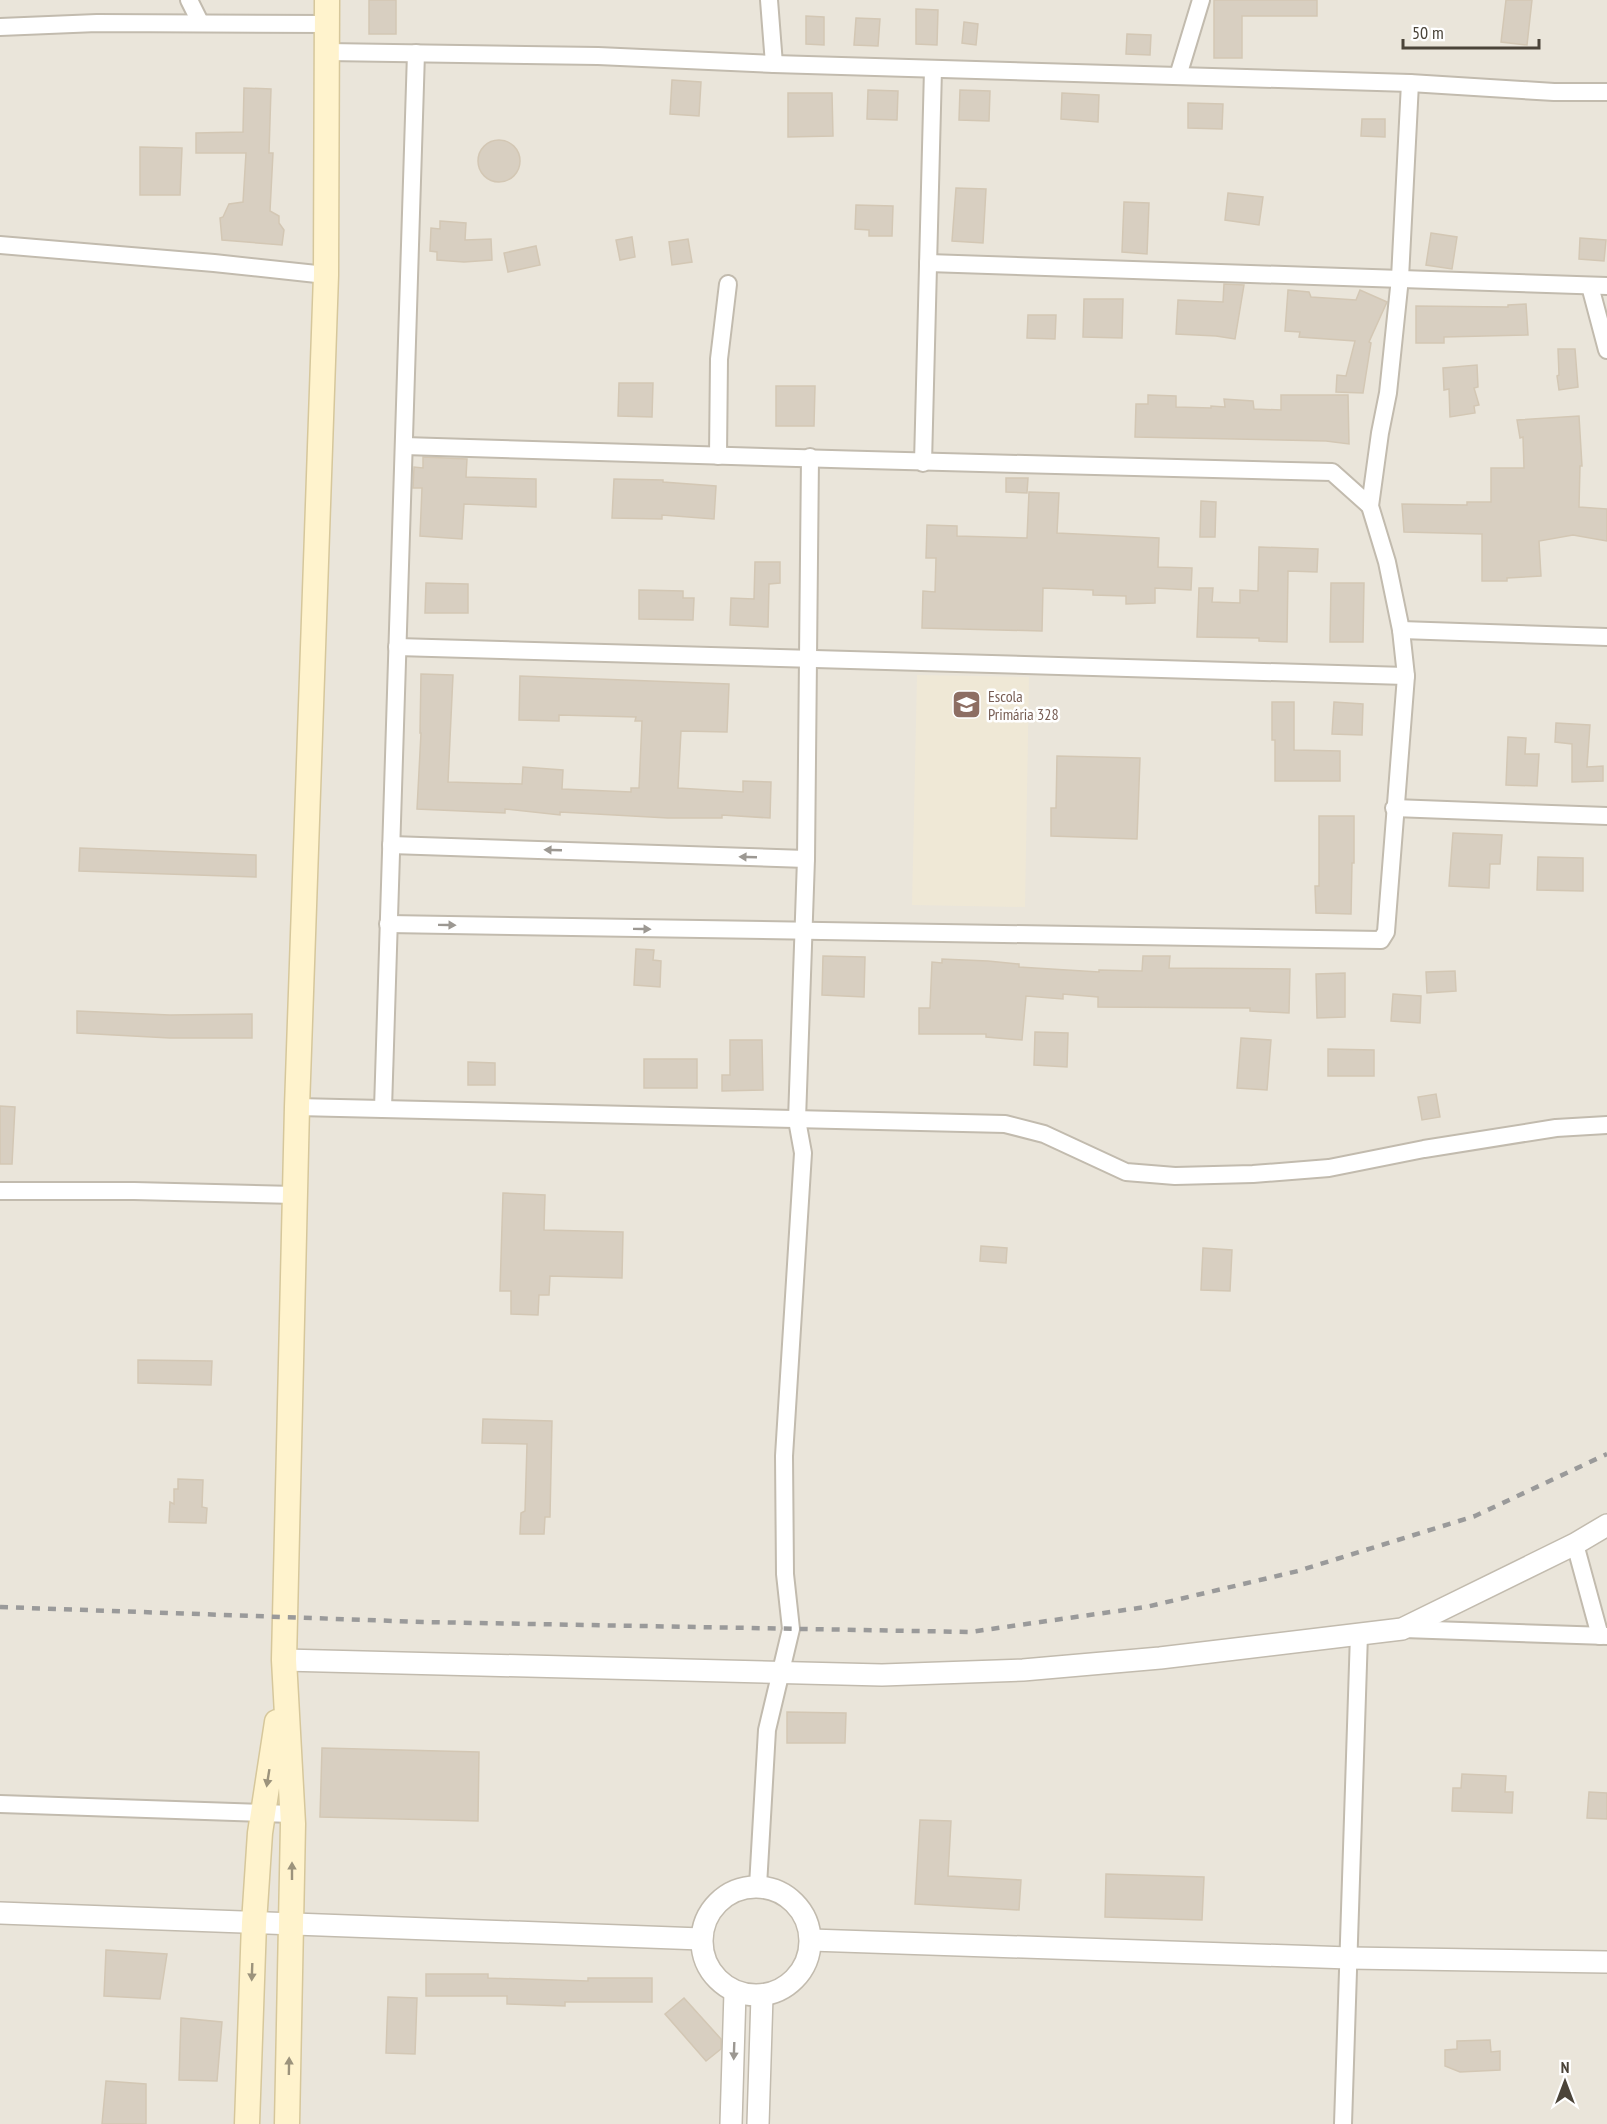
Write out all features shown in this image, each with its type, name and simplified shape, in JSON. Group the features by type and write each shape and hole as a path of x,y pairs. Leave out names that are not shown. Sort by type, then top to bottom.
{"main road":[{"path":"287,2124 292,1814 284,1669 297,1107 326,275 327,0"},
{"path":"247,2124 254,1923 262,1813 284,1669"}],"street":[{"path":"189,0 200,22"},
{"path":"769,0 774,64"},
{"path":"1178,76 1201,0"},
{"path":"0,27 200,22 327,24"},
{"path":"327,52 598,56 774,64 1410,83 1554,92 1607,92"},
{"path":"382,1110 416,53"},
{"path":"923,462 933,69"},
{"path":"388,924 1381,940 1386,932 1406,676 1401,630 1387,562 1370,506 1388,393 1400,278 1410,83"},
{"path":"0,245 214,262 326,275"},
{"path":"928,263 1599,286 1607,350"},
{"path":"718,456 719,359 728,284"},
{"path":"404,446 923,462 1332,471 1370,506"},
{"path":"758,1886 767,1730 791,1629 785,1574 784,1456 802,1153 798,1120 806,859 810,457"},
{"path":"1401,630 1607,637"},
{"path":"397,647 1406,676"},
{"path":"1394,808 1607,816"},
{"path":"391,845 806,859"},
{"path":"297,1107 1005,1124 1044,1134 1126,1172 1175,1176 1253,1174 1329,1168 1424,1149 1556,1128 1607,1125"},
{"path":"0,1191 295,1195"},
{"path":"1402,1629 1575,1544 1607,1525"},
{"path":"284,1669 780,1671 882,1675 1023,1670 1160,1658 1402,1629 1603,1636 1575,1544"},
{"path":"1344,2124 1359,1634"},
{"path":"0,1804 292,1814"},
{"path":"758,1886 784,1894 804,1914 811,1940 808,1960 797,1977 781,1990 762,1996 735,1992 717,1980 705,1961 701,1939 709,1912 730,1893 758,1886"},
{"path":"0,1914 701,1939"},
{"path":"811,1940 1349,1958 1607,1962"},
{"path":"732,2124 735,1992"},
{"path":"758,2124 762,1996"}],"shaded area":[{"path":"0,0 1607,0 1607,2124 0,2124"},
{"path":"917,675 1029,677 1025,907 912,905"}],"building":[{"path":"369,0 396,0 396,34 369,34"},
{"path":"1214,0 1317,0 1317,16 1242,16 1242,58 1214,58"},
{"path":"1506,0 1532,0 1527,45 1501,42"},
{"path":"916,9 938,10 937,45 916,44"},
{"path":"806,16 824,17 824,45 806,44"},
{"path":"856,18 880,19 878,46 854,45"},
{"path":"964,22 978,24 976,45 962,43"},
{"path":"1127,34 1151,35 1150,55 1126,54"},
{"path":"672,80 701,82 699,116 670,114"},
{"path":"244,88 271,89 269,153 273,153 270,211 279,216 279,223 284,230 282,245 222,240 220,218 223,217 229,204 243,202 246,153 196,153 196,133 243,132"},
{"path":"868,90 898,91 897,120 867,119"},
{"path":"960,90 990,91 989,121 959,120"},
{"path":"788,93 832,93 833,136 788,137"},
{"path":"1062,93 1099,95 1098,122 1061,119"},
{"path":"1188,103 1223,104 1222,129 1188,128"},
{"path":"1362,119 1385,119 1385,137 1361,136"},
{"path":"499,140 507,141 514,146 519,153 519,169 514,176 507,181 499,182 491,181 484,176 479,169 478,161 479,153 484,146 491,141"},
{"path":"140,147 182,148 180,195 140,195"},
{"path":"956,188 986,189 983,243 952,241"},
{"path":"1228,193 1263,197 1259,225 1225,220"},
{"path":"1124,202 1149,203 1147,254 1122,252"},
{"path":"856,205 893,206 892,236 869,236 869,230 855,229"},
{"path":"440,221 466,223 465,240 491,239 492,260 464,262 437,260 437,252 430,251 431,228 440,229"},
{"path":"1431,233 1457,237 1452,269 1426,265"},
{"path":"632,237 635,257 620,260 616,240"},
{"path":"1580,238 1606,240 1604,261 1579,259"},
{"path":"688,239 692,262 672,265 669,242"},
{"path":"536,246 540,265 508,272 504,253"},
{"path":"1224,284 1244,285 1235,339 1176,334 1178,300 1223,302"},
{"path":"1288,290 1309,292 1311,297 1356,300 1360,290 1387,302 1369,342 1371,343 1363,393 1336,392 1337,375 1346,376 1355,341 1299,337 1300,332 1285,331"},
{"path":"1084,299 1123,299 1122,338 1083,337"},
{"path":"1526,304 1528,335 1444,337 1444,343 1416,343 1416,306 1508,307 1508,305"},
{"path":"1028,315 1056,315 1055,339 1027,338"},
{"path":"1558,349 1575,349 1578,387 1559,390"},
{"path":"1477,365 1478,387 1474,388 1479,405 1474,406 1475,413 1450,417 1449,389 1444,390 1443,368"},
{"path":"619,383 653,383 652,417 618,416"},
{"path":"776,386 815,386 814,426 776,426"},
{"path":"1148,395 1176,396 1176,407 1225,407 1224,399 1253,401 1254,409 1281,410 1281,395 1348,395 1349,444 1326,441 1135,437 1136,404 1148,404"},
{"path":"1579,416 1582,466 1580,466 1579,507 1607,509 1607,541 1573,535 1539,541 1541,576 1507,578 1507,581 1482,581 1482,534 1404,532 1402,504 1467,505 1467,502 1491,502 1491,468 1524,468 1523,437 1520,438 1517,420"},
{"path":"423,457 467,459 466,477 536,479 536,507 464,504 462,539 420,536 422,488 413,488 414,467 423,468"},
{"path":"1006,478 1028,478 1027,493 1006,492"},
{"path":"614,479 663,480 663,482 716,486 714,519 662,515 662,519 612,518"},
{"path":"1029,492 1059,493 1057,533 1159,538 1158,567 1192,568 1191,590 1155,588 1155,603 1126,604 1126,596 1093,595 1093,590 1043,588 1042,631 922,628 923,591 935,592 936,558 926,558 927,525 957,526 957,536 1027,538"},
{"path":"1201,501 1216,502 1215,537 1200,537"},
{"path":"1259,547 1318,549 1317,572 1288,571 1287,642 1259,641 1259,638 1197,637 1199,588 1213,588 1212,602 1240,603 1240,590 1258,591"},
{"path":"755,562 780,562 780,583 769,584 768,627 730,625 731,598 754,599"},
{"path":"426,583 468,584 468,613 425,613"},
{"path":"1331,583 1364,583 1363,642 1330,642"},
{"path":"639,590 683,591 683,598 694,598 693,620 639,619"},
{"path":"421,674 453,675 448,782 522,784 523,767 563,770 562,789 631,792 631,788 639,788 642,721 635,721 636,717 559,715 559,721 519,720 520,676 729,684 727,732 681,731 678,788 743,792 743,781 771,782 770,818 722,815 722,818 668,818 560,812 560,815 505,809 505,813 417,809"},
{"path":"1272,702 1294,702 1294,750 1340,751 1340,781 1275,781"},
{"path":"1334,702 1363,704 1362,735 1332,734"},
{"path":"1556,723 1590,725 1587,767 1603,766 1603,781 1572,782 1572,744 1555,742"},
{"path":"1508,737 1526,738 1525,754 1539,754 1537,786 1506,785"},
{"path":"1057,756 1140,758 1137,839 1051,836 1051,808 1056,808"},
{"path":"1319,816 1354,816 1351,914 1316,913 1315,886 1319,886"},
{"path":"1453,833 1502,835 1500,864 1490,864 1489,888 1449,886"},
{"path":"80,848 256,855 256,877 79,871"},
{"path":"1538,857 1583,858 1583,891 1537,890"},
{"path":"636,949 654,950 653,960 661,961 660,987 634,985"},
{"path":"823,956 865,957 864,997 822,995"},
{"path":"1143,956 1170,956 1169,968 1290,969 1289,1013 1250,1011 1250,1008 1098,1007 1098,997 1063,994 1063,999 1026,996 1022,1040 986,1037 986,1034 919,1034 919,1008 930,1008 932,962 942,963 942,959 988,961 1019,964 1019,967 1099,972 1099,970 1142,971"},
{"path":"1455,971 1456,991 1427,993 1426,972"},
{"path":"1345,973 1345,1017 1317,1018 1316,974"},
{"path":"1393,994 1421,996 1420,1023 1391,1021"},
{"path":"77,1011 170,1015 252,1014 252,1038 170,1038 77,1033"},
{"path":"1035,1032 1068,1033 1067,1067 1034,1065"},
{"path":"1241,1038 1271,1040 1267,1090 1237,1088"},
{"path":"730,1040 762,1040 763,1090 722,1091 722,1075 730,1075"},
{"path":"1328,1049 1374,1050 1374,1076 1328,1076"},
{"path":"644,1059 697,1059 697,1088 644,1088"},
{"path":"468,1062 495,1063 495,1085 468,1085"},
{"path":"1436,1094 1440,1117 1422,1120 1418,1097"},
{"path":"0,1106 15,1107 12,1164 0,1164"},
{"path":"503,1193 545,1195 544,1230 623,1232 622,1278 550,1276 549,1295 539,1295 538,1315 511,1314 511,1291 500,1291"},
{"path":"981,1246 1007,1248 1006,1263 980,1261"},
{"path":"1203,1248 1232,1250 1230,1291 1201,1290"},
{"path":"138,1360 212,1361 211,1385 138,1383"},
{"path":"483,1419 552,1421 550,1517 545,1517 544,1534 520,1534 521,1513 525,1511 527,1444 482,1443"},
{"path":"178,1479 203,1480 202,1507 207,1508 206,1523 169,1522 170,1502 174,1504 174,1489 178,1489"},
{"path":"787,1712 846,1713 845,1743 787,1743"},
{"path":"322,1748 479,1752 478,1821 320,1817"},
{"path":"1462,1774 1506,1776 1505,1792 1513,1792 1512,1813 1452,1811 1453,1788 1461,1788"},
{"path":"1589,1792 1607,1793 1607,1819 1587,1818"},
{"path":"920,1820 951,1821 948,1876 1021,1880 1019,1910 915,1904"},
{"path":"1106,1874 1204,1877 1202,1920 1105,1917"},
{"path":"106,1950 167,1954 160,1999 104,1996"},
{"path":"426,1974 488,1974 488,1978 588,1981 588,1978 652,1978 652,2002 565,2002 565,2006 507,2004 507,1996 426,1996"},
{"path":"388,1997 417,1998 415,2054 386,2053"},
{"path":"684,1998 721,2039 721,2049 706,2061 665,2014"},
{"path":"181,2018 222,2022 217,2081 179,2080"},
{"path":"1490,2040 1491,2052 1500,2051 1500,2070 1460,2072 1445,2066 1445,2050 1457,2049 1457,2041"},
{"path":"106,2081 146,2084 146,2124 102,2124"}],"railway":[{"path":"0,1607 423,1622 970,1632 1146,1607 1298,1571 1475,1516 1607,1454"}],"place":[{"name":"Escola Primária 328","path":"967,705"}]}
